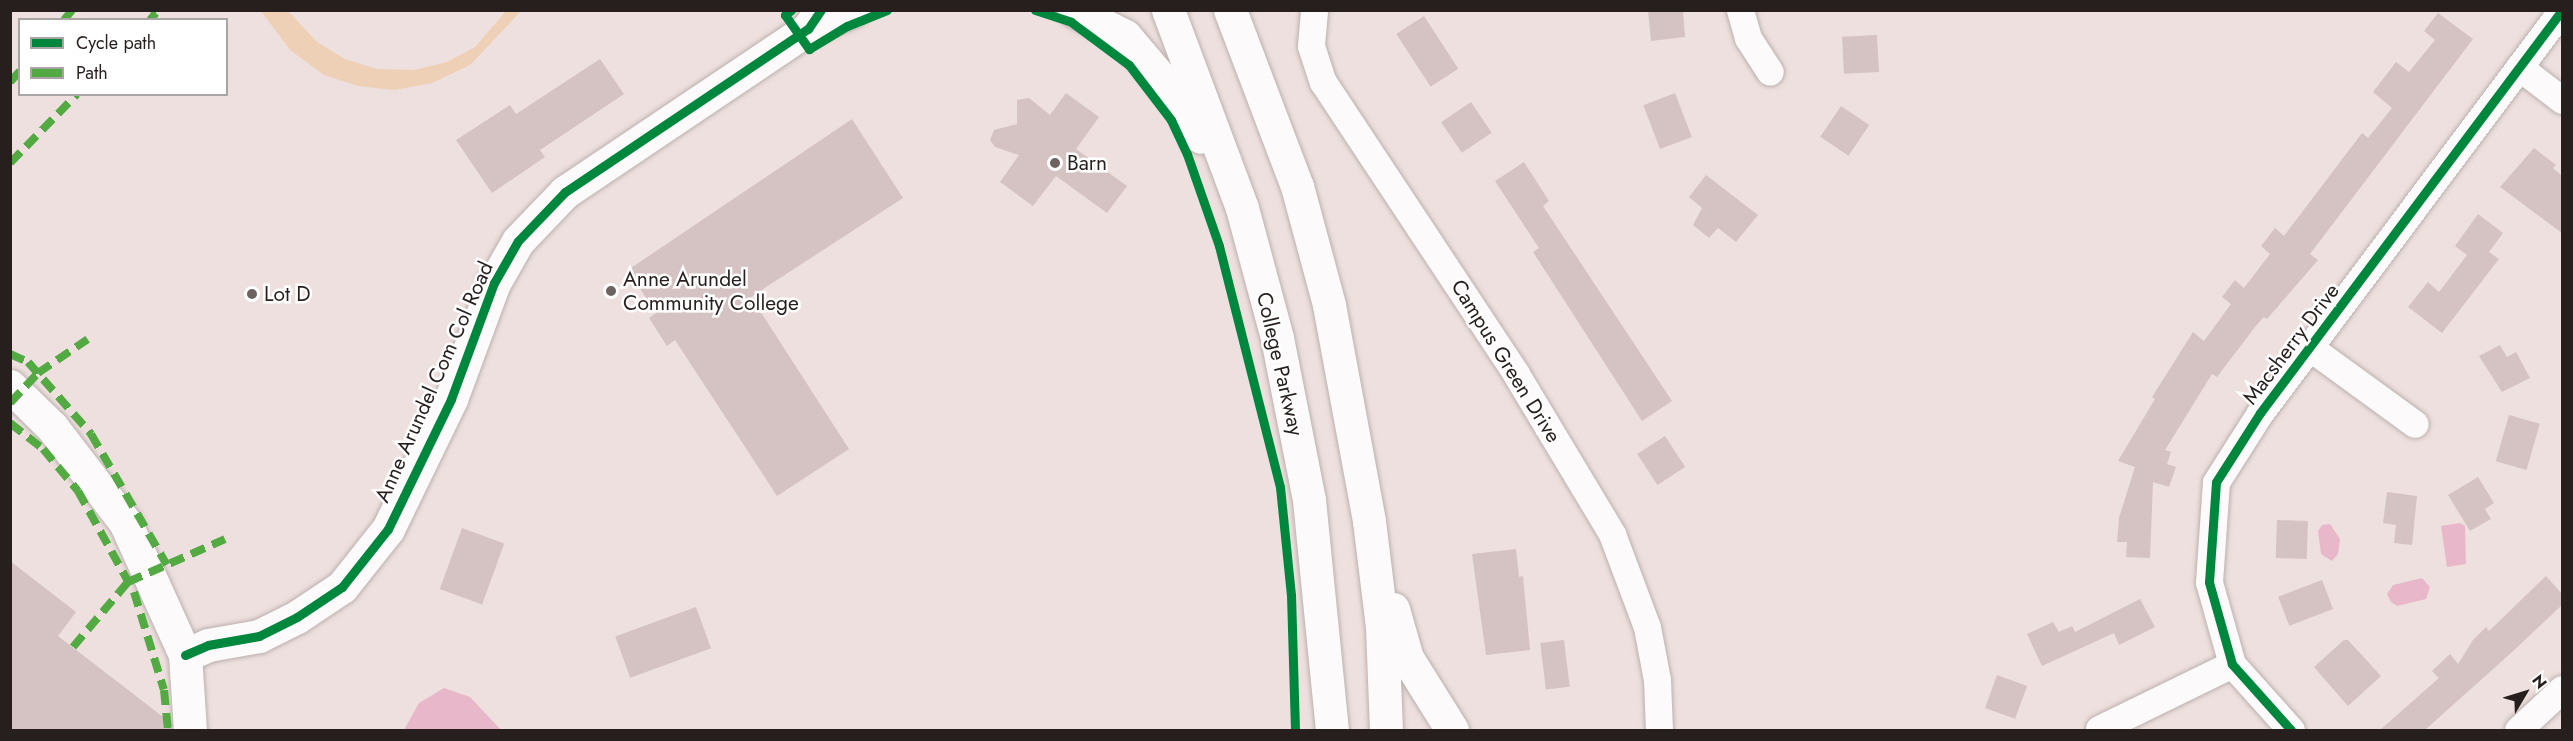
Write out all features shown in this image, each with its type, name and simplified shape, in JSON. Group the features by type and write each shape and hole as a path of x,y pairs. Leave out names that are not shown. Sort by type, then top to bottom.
{"main road":[{"name":"Anne Arundel Com Col Road","path":"185,655 208,645 259,636 297,617 342,587 393,519 451,399 494,283 518,242 565,192 814,20 853,10"},
{"path":"1074,10 1125,36 1181,102 1242,208"},
{"name":"College Parkway","path":"1168,10 1242,208 1277,338 1309,500 1332,730"},
{"path":"1230,10 1297,186 1329,306 1369,521 1382,627 1386,730"},
{"path":"10,386 52,426 125,522 185,655 190,730"},
{"path":"1369,521 1407,658 1452,730"}],"street":[{"path":"1740,10 1748,38 1770,72"},
{"name":"Macsherry Drive","path":"2291,730 2232,664 2209,582 2216,482 2260,413 2312,349 2562,10"},
{"name":"Campus Green Drive","path":"1314,11 1311,46 1323,82 1516,374 1612,534 1647,627 1657,680 1659,730"},
{"path":"2519,67 2562,100"},
{"path":"2312,349 2415,424"},
{"path":"2099,729 2232,664"},
{"path":"2518,730 2562,689"}],"shaded area":[{"path":"261,11 288,11 317,42 345,59 377,69 414,70 447,62 475,47 506,11 521,11 470,65 432,83 394,90 358,86 324,75 290,50"},
{"path":"2460,523 2465,526 2466,564 2447,567 2441,526"},
{"path":"2330,524 2340,539 2338,554 2332,561 2321,554 2318,531 2322,525"},
{"path":"2422,578 2430,587 2426,599 2397,606 2391,602 2387,594 2393,585"},
{"path":"444,688 470,697 501,730 404,730 419,703"}],"building":[{"path":"1648,10 1683,10 1685,37 1651,41"},
{"path":"2438,13 2473,39 2310,254 2318,260 2267,319 2264,317 2255,327 2217,377 2212,374 2165,450 2171,452 2167,464 2176,467 2169,487 2153,482 2150,558 2126,557 2127,542 2117,542 2119,518 2135,467 2118,461 2155,399 2152,397 2193,332 2204,341 2231,304 2222,297 2235,280 2244,288 2270,254 2261,246 2275,228 2284,236 2362,133 2368,138 2392,108 2373,92 2396,62 2409,72 2435,40 2424,31"},
{"path":"1424,16 1458,69 1431,87 1396,34"},
{"path":"1877,35 1879,72 1844,74 1842,37"},
{"path":"600,59 624,94 540,150 545,157 492,193 456,140 510,105 516,114"},
{"name":"Barn","path":"1066,93 1099,117 1076,149 1127,186 1107,213 1056,176 1033,206 1000,182 1019,155 995,147 990,140 994,130 1017,124 1017,100 1029,98 1050,115"},
{"path":"1675,93 1692,137 1660,149 1643,105"},
{"path":"1471,102 1492,133 1462,153 1441,122"},
{"path":"1841,106 1869,125 1848,156 1820,137"},
{"path":"852,119 903,198 751,297 849,449 777,496 675,340 667,346 649,318 656,313 628,270"},
{"path":"2534,148 2556,165 2553,168 2562,176 2562,233 2500,187"},
{"path":"1524,162 1549,201 1543,206 1672,401 1642,421 1533,252 1539,248 1495,181"},
{"path":"1706,175 1758,215 1736,242 1718,228 1709,238 1693,225 1702,208 1689,197"},
{"path":"2478,214 2503,233 2489,252 2499,259 2442,333 2408,307 2428,282 2439,292 2467,255 2455,246"},
{"path":"2500,345 2507,357 2516,352 2530,378 2502,392 2479,356"},
{"path":"2509,415 2540,424 2527,470 2496,461"},
{"path":"1665,436 1685,467 1657,485 1637,454"},
{"path":"2478,477 2494,503 2485,509 2491,519 2470,531 2448,495"},
{"path":"2387,492 2417,496 2412,545 2394,543 2396,525 2383,523"},
{"path":"2277,520 2308,521 2307,559 2276,558"},
{"path":"462,528 504,543 482,604 440,589"},
{"path":"1516,549 1519,577 1523,576 1530,650 1486,655 1472,554"},
{"path":"10,561 76,612 58,636 171,723 171,730 10,730"},
{"path":"2546,576 2562,594 2562,605 2511,653 2425,730 2380,730 2439,678 2432,671 2450,654 2458,664 2473,640 2486,627 2489,631"},
{"path":"2322,580 2333,609 2289,626 2278,597"},
{"path":"2140,599 2155,627 2119,645 2114,633 2042,666 2027,634 2053,622 2059,632 2072,626 2075,632"},
{"path":"696,607 711,648 630,678 615,636"},
{"path":"1564,640 1570,687 1546,690 1540,643"},
{"path":"2344,640 2348,640 2381,676 2348,706 2314,667"},
{"path":"1997,675 2027,686 2015,719 1985,708"}],"marked path":[{"path":"66,18 72,10"},
{"path":"152,18 156,13 153,10"},
{"path":"10,82 18,73"},
{"path":"10,163 75,96"},
{"path":"10,403 38,373 88,339"},
{"path":"10,354 28,362 91,434 167,565"},
{"path":"10,423 43,449 78,491 134,592 164,690 168,730"},
{"path":"73,647 128,582 225,539"}],"cycle path":[{"path":"791,10 785,15 809,49 847,26 887,10"},
{"path":"185,655 208,645 259,636 297,617 342,587 388,529 451,399 494,283 518,241 565,192 808,29 821,10"},
{"path":"1035,10 1071,22 1129,65 1171,120 1187,154 1219,246 1280,487 1291,595 1295,730"},
{"path":"2291,730 2232,664 2209,582 2216,482 2260,413 2562,10"}],"place":[{"name":"Barn","path":"1055,163"},
{"name":"Anne Arundel Community College","path":"611,291"},
{"name":"Lot D","path":"252,294"}]}
